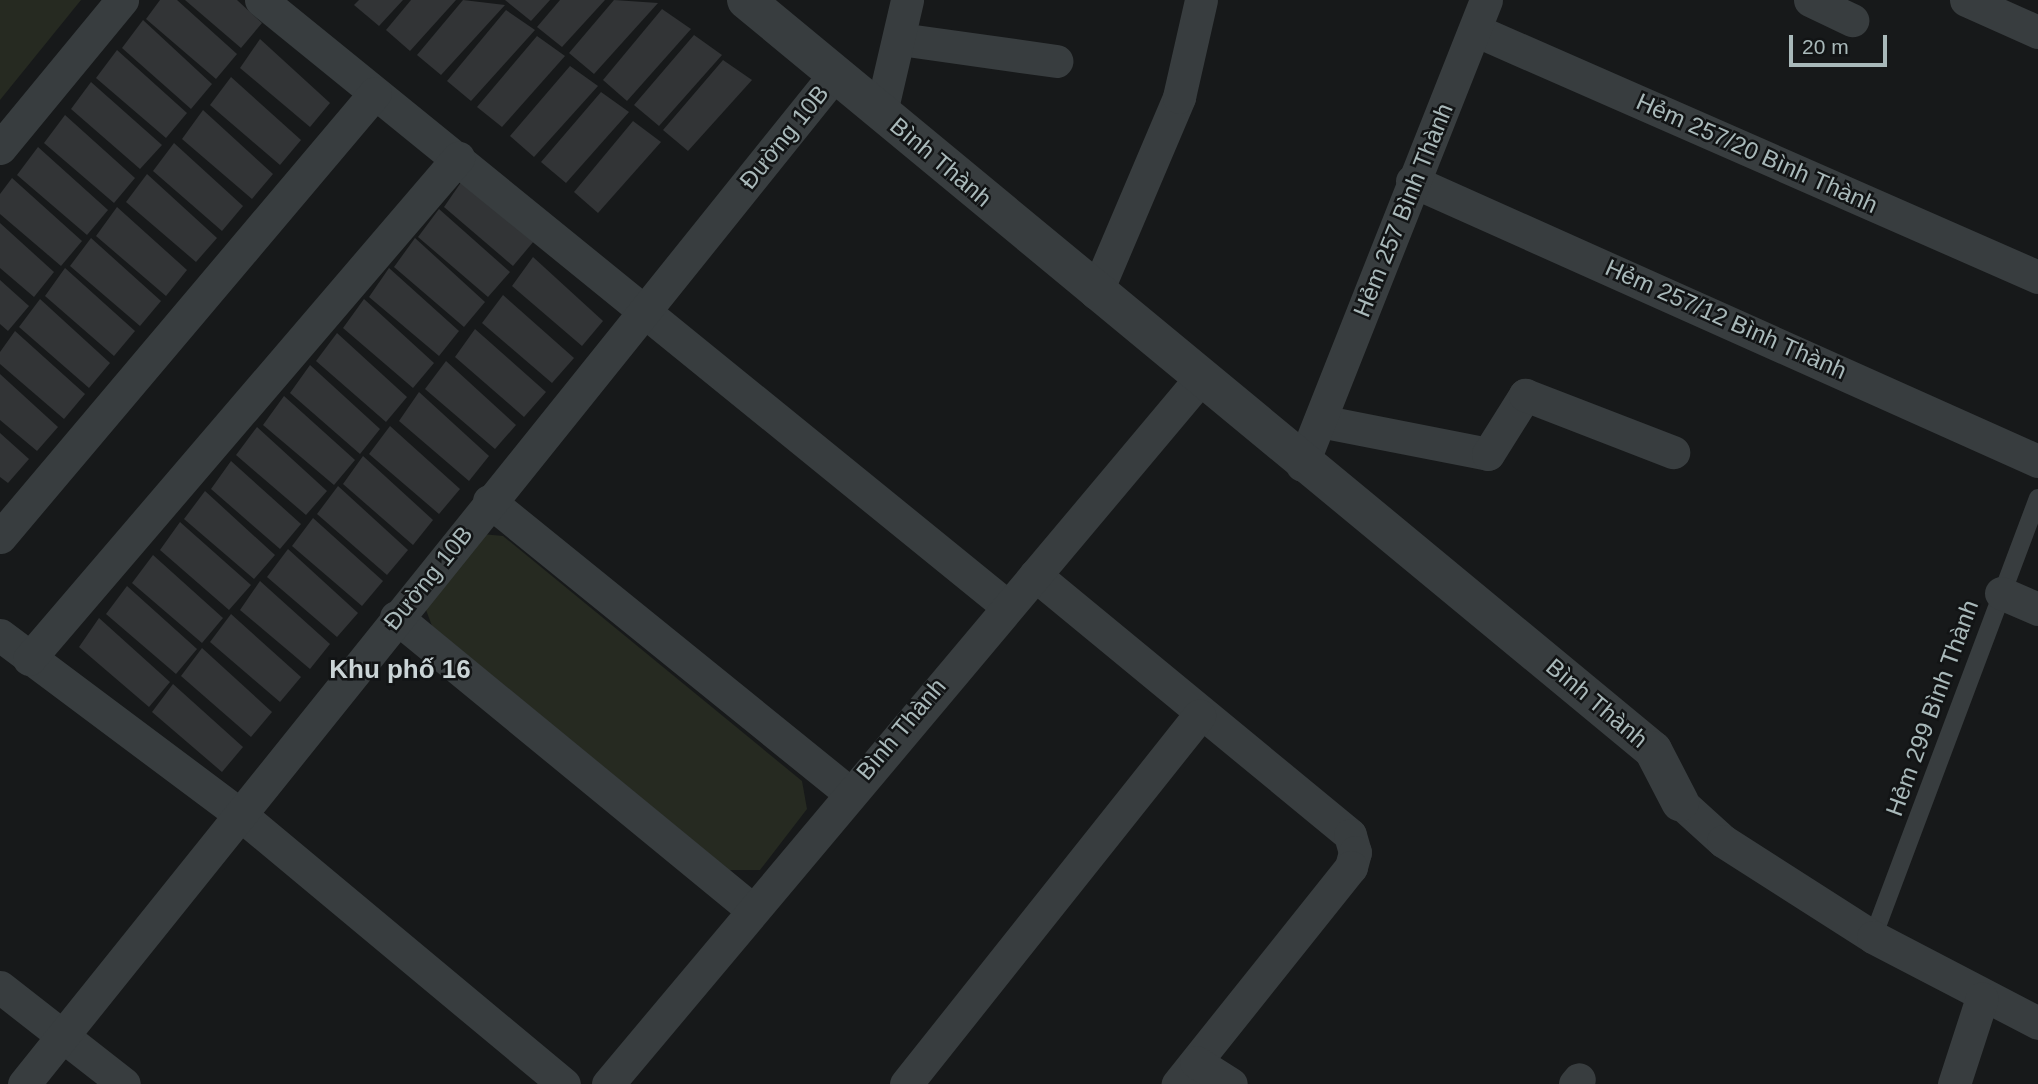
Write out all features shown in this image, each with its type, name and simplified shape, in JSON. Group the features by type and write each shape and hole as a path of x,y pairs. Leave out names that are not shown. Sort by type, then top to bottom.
{"street":[{"path":"0,148 122,0"},
{"path":"261,0 645,307 1007,606"},
{"name":"Bình Thành","path":"746,0 1302,465 1653,750 1680,802 1723,841 1873,937 1982,998 2038,1023"},
{"path":"881,112 907,0"},
{"path":"1096,293 1179,97 1201,0"},
{"path":"1810,0 1852,20"},
{"path":"1966,0 2038,32"},
{"name":"Hẻm 257 Bình Thành","path":"1302,465 1412,181 1481,15"},
{"name":"Hẻm 257/20 Bình Thành","path":"1481,15 2038,277"},
{"path":"900,39 1056,61"},
{"name":"Đường 10B","path":"24,1084 242,816 396,617 834,75"},
{"path":"0,537 374,93"},
{"path":"29,659 458,158"},
{"name":"Hẻm 257/12 Bình Thành","path":"1412,181 2038,461"},
{"name":"Bình Thành","path":"608,1084 848,792 1200,379"},
{"path":"1320,421 1488,454 1525,395 1673,453"},
{"path":"489,502 848,792"},
{"path":"1035,575 1199,715 1350,835 1355,852 1351,867 1187,1073 1231,1084"},
{"path":"2001,593 2038,610"},
{"path":"396,617 751,909"},
{"path":"0,635 242,816 564,1084"},
{"path":"906,1084 1199,715"},
{"path":"0,988 124,1084"},
{"path":"1954,1084 1982,998"}],"lane":[{"name":"Hẻm 299 Bình Thành","path":"1873,937 2038,498"}],"shaded area":[{"path":"0,0 81,0 0,100"},
{"path":"482,534 503,536 802,781 807,809 760,870 729,870 432,626 425,607"}],"building":[{"path":"160,0 177,0 237,54 216,79 146,19"},
{"path":"185,0 237,0 262,23 241,48"},
{"path":"359,0 403,0 379,26 354,5"},
{"path":"411,0 456,0 410,51 386,30"},
{"path":"463,0 505,5 441,75 417,55"},
{"path":"505,0 550,0 531,21"},
{"path":"560,0 605,0 562,47 537,27"},
{"path":"614,0 658,3 594,74 569,53"},
{"path":"662,9 691,29 627,101 603,80"},
{"path":"506,10 535,30 471,101 447,81"},
{"path":"143,20 212,84 191,109 122,48"},
{"path":"694,35 722,55 659,126 634,105"},
{"path":"537,36 565,56 502,127 477,107"},
{"path":"260,39 330,103 310,127 240,68"},
{"path":"117,50 187,113 166,138 96,78"},
{"path":"723,60 752,80 688,151 663,130"},
{"path":"570,66 598,86 534,157 510,136"},
{"path":"231,77 301,140 280,165 210,105"},
{"path":"91,82 162,145 140,169 71,109"},
{"path":"601,92 629,112 566,183 541,162"},
{"path":"203,110 273,174 252,199 182,139"},
{"path":"65,115 135,178 114,203 44,143"},
{"path":"633,121 661,142 598,213 574,192"},
{"path":"174,143 243,206 222,231 153,171"},
{"path":"38,147 108,210 87,235 17,175"},
{"path":"147,174 217,238 196,262 126,202"},
{"path":"12,178 82,241 61,266 0,214 0,194"},
{"path":"464,178 534,241 513,266 444,207"},
{"path":"117,207 187,270 166,296 96,236"},
{"path":"439,209 510,272 488,297 418,237"},
{"path":"0,223 54,272 34,297 0,268"},
{"path":"91,238 161,301 140,326 70,266"},
{"path":"415,238 485,302 464,327 394,267"},
{"path":"533,257 603,321 582,346 512,286"},
{"path":"65,268 135,331 114,356 45,296"},
{"path":"389,268 459,331 439,356 369,297"},
{"path":"0,280 29,306 8,331 0,324"},
{"path":"503,295 574,358 552,383 482,323"},
{"path":"40,299 110,363 89,388 19,327"},
{"path":"364,299 434,363 413,388 343,328"},
{"path":"475,329 546,392 524,417 455,357"},
{"path":"15,331 85,394 64,419 0,364 0,352"},
{"path":"337,333 407,397 386,422 316,361"},
{"path":"446,361 516,425 495,449 425,389"},
{"path":"310,365 380,429 360,454 290,393"},
{"path":"0,374 58,427 37,451 0,420"},
{"path":"419,392 489,456 469,481 399,421"},
{"path":"284,396 355,460 334,485 263,425"},
{"path":"390,426 460,489 439,514 369,454"},
{"path":"257,427 327,491 306,515 236,455"},
{"path":"0,433 29,459 8,483 0,477"},
{"path":"363,456 433,520 413,545 343,484"},
{"path":"231,461 301,524 280,549 211,489"},
{"path":"338,486 408,550 387,575 317,514"},
{"path":"205,491 275,555 254,579 184,519"},
{"path":"313,518 383,581 362,606 292,546"},
{"path":"180,522 251,585 229,610 160,550"},
{"path":"288,549 358,613 337,637 267,577"},
{"path":"153,555 223,618 202,643 132,583"},
{"path":"260,581 330,644 310,669 240,610"},
{"path":"127,586 197,649 176,674 106,614"},
{"path":"231,614 301,677 280,702 210,642"},
{"path":"99,618 170,682 149,707 79,647"},
{"path":"202,648 272,712 251,737 181,676"},
{"path":"173,684 243,747 222,772 152,712"}],"district":[{"name":"Khu phố 16","path":"400,670"}]}
